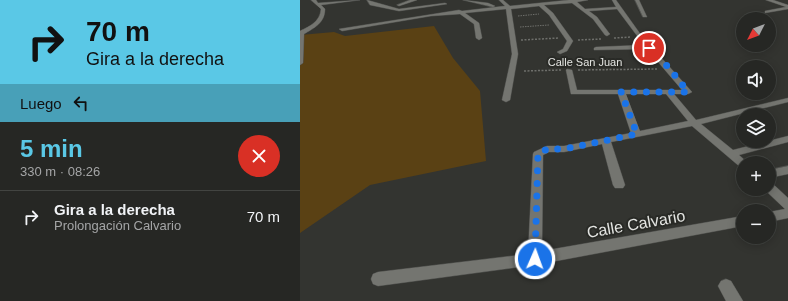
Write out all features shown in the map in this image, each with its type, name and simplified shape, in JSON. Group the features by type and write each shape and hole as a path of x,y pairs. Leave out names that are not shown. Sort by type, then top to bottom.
{"street":[{"path":"315,2 358,0"},
{"path":"371,2 384,0"},
{"path":"392,8 416,0"},
{"path":"436,0 461,12 476,23 479,38"},
{"path":"466,0 488,4 495,8"},
{"path":"488,4 492,0"},
{"path":"500,0 508,7 515,54 506,100"},
{"path":"342,29 431,15 586,0"},
{"path":"569,70 574,92 688,92 670,69 649,48 623,16 614,0"},
{"path":"637,0 645,16"},
{"path":"768,0 788,7"},
{"path":"572,1 595,18 607,34"},
{"path":"300,63 301,33 316,24 323,14 323,9 315,2"},
{"path":"371,2 399,10 445,4"},
{"path":"540,4 550,13 570,41 565,50 560,52"},
{"path":"766,12 788,7"},
{"path":"585,10 618,8"},
{"path":"431,15 436,22"},
{"path":"596,49 649,48"},
{"path":"621,92 637,134"},
{"path":"668,92 694,124 736,158"},
{"path":"535,259 538,154 547,149 564,149 694,124 788,100"},
{"path":"731,154 788,139"},
{"path":"606,141 619,185"},
{"path":"776,173 788,170"},
{"path":"776,194 788,205"},
{"path":"776,216 788,213"},
{"name":"Calle Calvario","path":"378,279 535,259 736,222"},
{"path":"726,286 735,301"}],"path":[{"path":"509,17 550,13"},
{"path":"510,28 559,25"},
{"path":"512,40 568,37"},
{"name":"Calle San Juan","path":"524,71 670,69"}],"shaded area":[{"path":"434,26 453,58 480,91 486,161 370,185 300,233 300,35 334,32 345,36"}],"route":[{"path":"535,259 538,154 547,149 564,149 637,134 621,92 688,92 670,69 649,48"}]}
